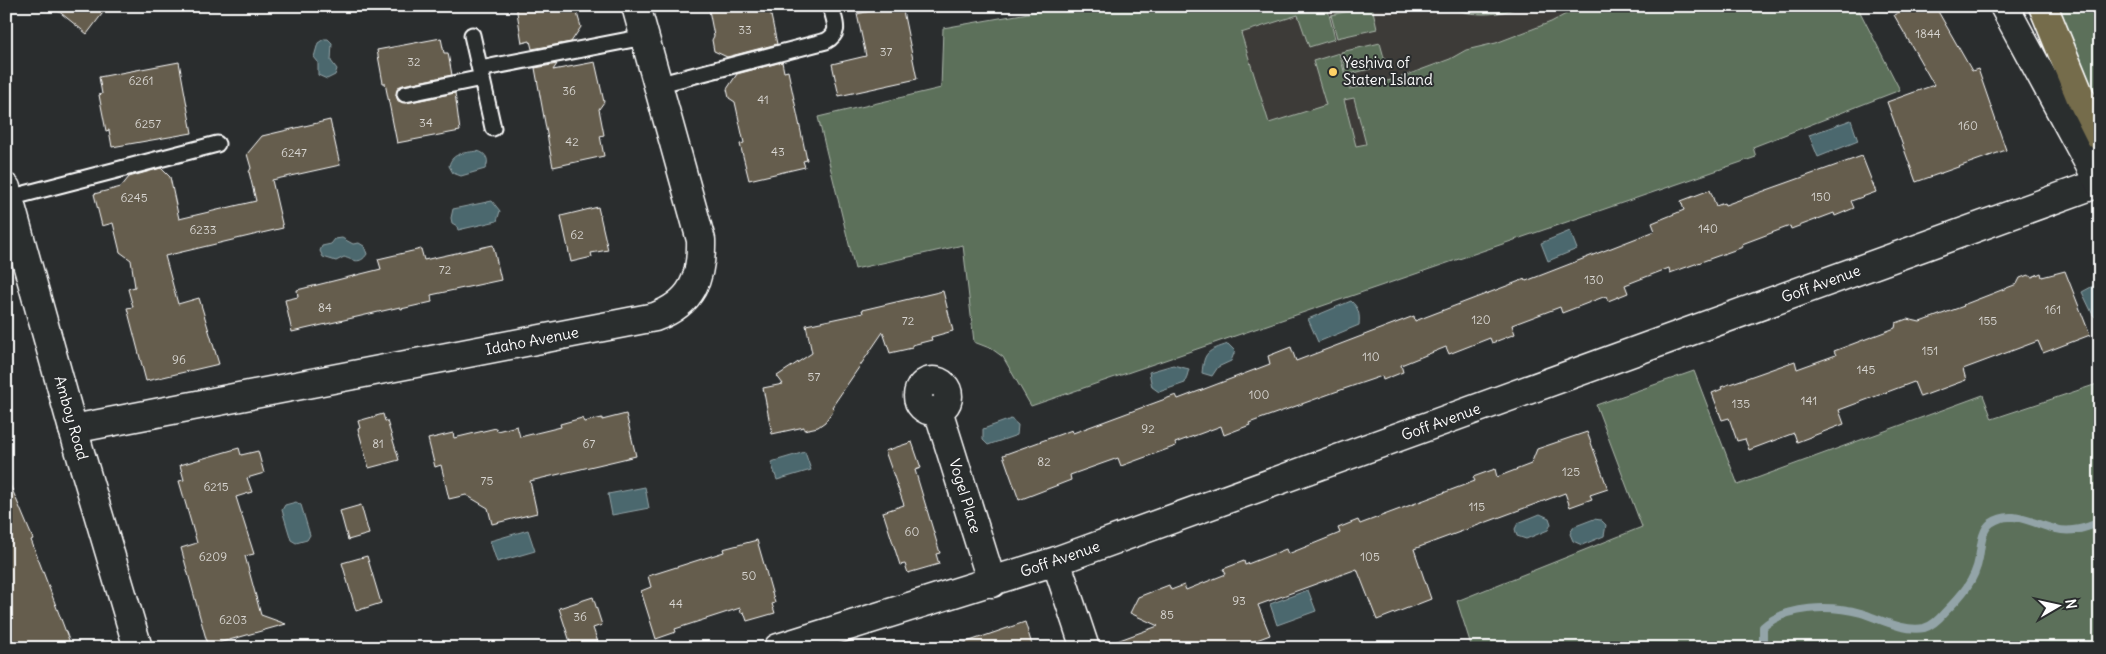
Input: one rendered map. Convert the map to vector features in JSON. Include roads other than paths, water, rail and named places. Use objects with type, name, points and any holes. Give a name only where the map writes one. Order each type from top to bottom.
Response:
[{"type":"highway","points":[[2043,6],[2080,96],[2100,136]]},
{"type":"street","name":"Idaho Avenue","points":[[73,429],[654,317],[671,311],[682,302],[699,276],[702,261],[701,240],[636,6]]},
{"type":"street","points":[[2004,6],[2100,184]]},
{"type":"street","name":"Goff Avenue","points":[[778,648],[1056,561],[2100,184]]},
{"type":"street","name":"Amboy Road","points":[[8,193],[13,240],[73,429],[138,648]]},
{"type":"street","name":"Vogel Place","points":[[938,410],[992,582]]},
{"type":"street","points":[[1056,561],[1085,648]]},
{"type":"lane","points":[[657,86],[826,41],[834,36],[836,32],[831,6]]},
{"type":"lane","points":[[472,35],[493,128]]},
{"type":"lane","points":[[405,94],[481,73],[644,37]]},
{"type":"lane","points":[[8,193],[217,144]]},
{"type":"water","points":[[328,39],[332,43],[331,61],[337,69],[335,75],[327,79],[318,75],[318,62],[314,57],[318,43]]},
{"type":"water","points":[[1851,120],[1858,141],[1818,157],[1809,135]]},
{"type":"water","points":[[477,151],[487,158],[485,169],[461,176],[453,173],[449,166],[453,158],[460,154]]},
{"type":"water","points":[[492,201],[500,211],[497,221],[458,230],[457,226],[452,223],[453,209]]},
{"type":"water","points":[[1570,231],[1577,249],[1548,261],[1541,243]]},
{"type":"water","points":[[342,238],[353,244],[359,243],[364,246],[367,254],[362,260],[344,257],[336,261],[323,257],[320,251],[322,246],[331,244],[335,239]]},
{"type":"water","points":[[2093,286],[2100,288],[2100,321],[2093,315],[2082,292]]},
{"type":"water","points":[[1351,301],[1356,306],[1358,312],[1359,325],[1318,342],[1308,319]]},
{"type":"water","points":[[1228,344],[1235,351],[1231,361],[1218,367],[1212,376],[1202,373],[1204,360],[1208,353]]},
{"type":"water","points":[[1173,365],[1189,369],[1185,383],[1159,392],[1152,387],[1149,372]]},
{"type":"water","points":[[1011,419],[1018,425],[1017,435],[988,445],[983,440],[983,429]]},
{"type":"water","points":[[805,452],[811,470],[777,480],[771,462]]},
{"type":"water","points":[[645,487],[649,508],[612,515],[608,494]]},
{"type":"water","points":[[296,502],[301,505],[310,535],[307,540],[296,543],[291,540],[282,510],[285,505]]},
{"type":"water","points":[[1540,514],[1549,518],[1551,524],[1548,530],[1526,539],[1517,536],[1515,529],[1518,523]]},
{"type":"water","points":[[1594,519],[1601,520],[1606,525],[1604,536],[1582,545],[1573,541],[1570,534],[1573,527]]},
{"type":"water","points":[[528,530],[535,551],[497,562],[490,541]]},
{"type":"water","points":[[1308,590],[1316,611],[1277,625],[1270,604]]},
{"type":"waterway","points":[[1766,648],[1763,640],[1763,627],[1784,614],[1810,609],[1849,610],[1908,628],[1916,629],[1930,626],[1941,617],[1971,581],[1977,566],[1985,530],[1991,523],[1999,519],[2015,517],[2062,530],[2084,528],[2100,522]]},
{"type":"place","name":"Yeshiva of Staten Island","points":[[1333,72]]}]
